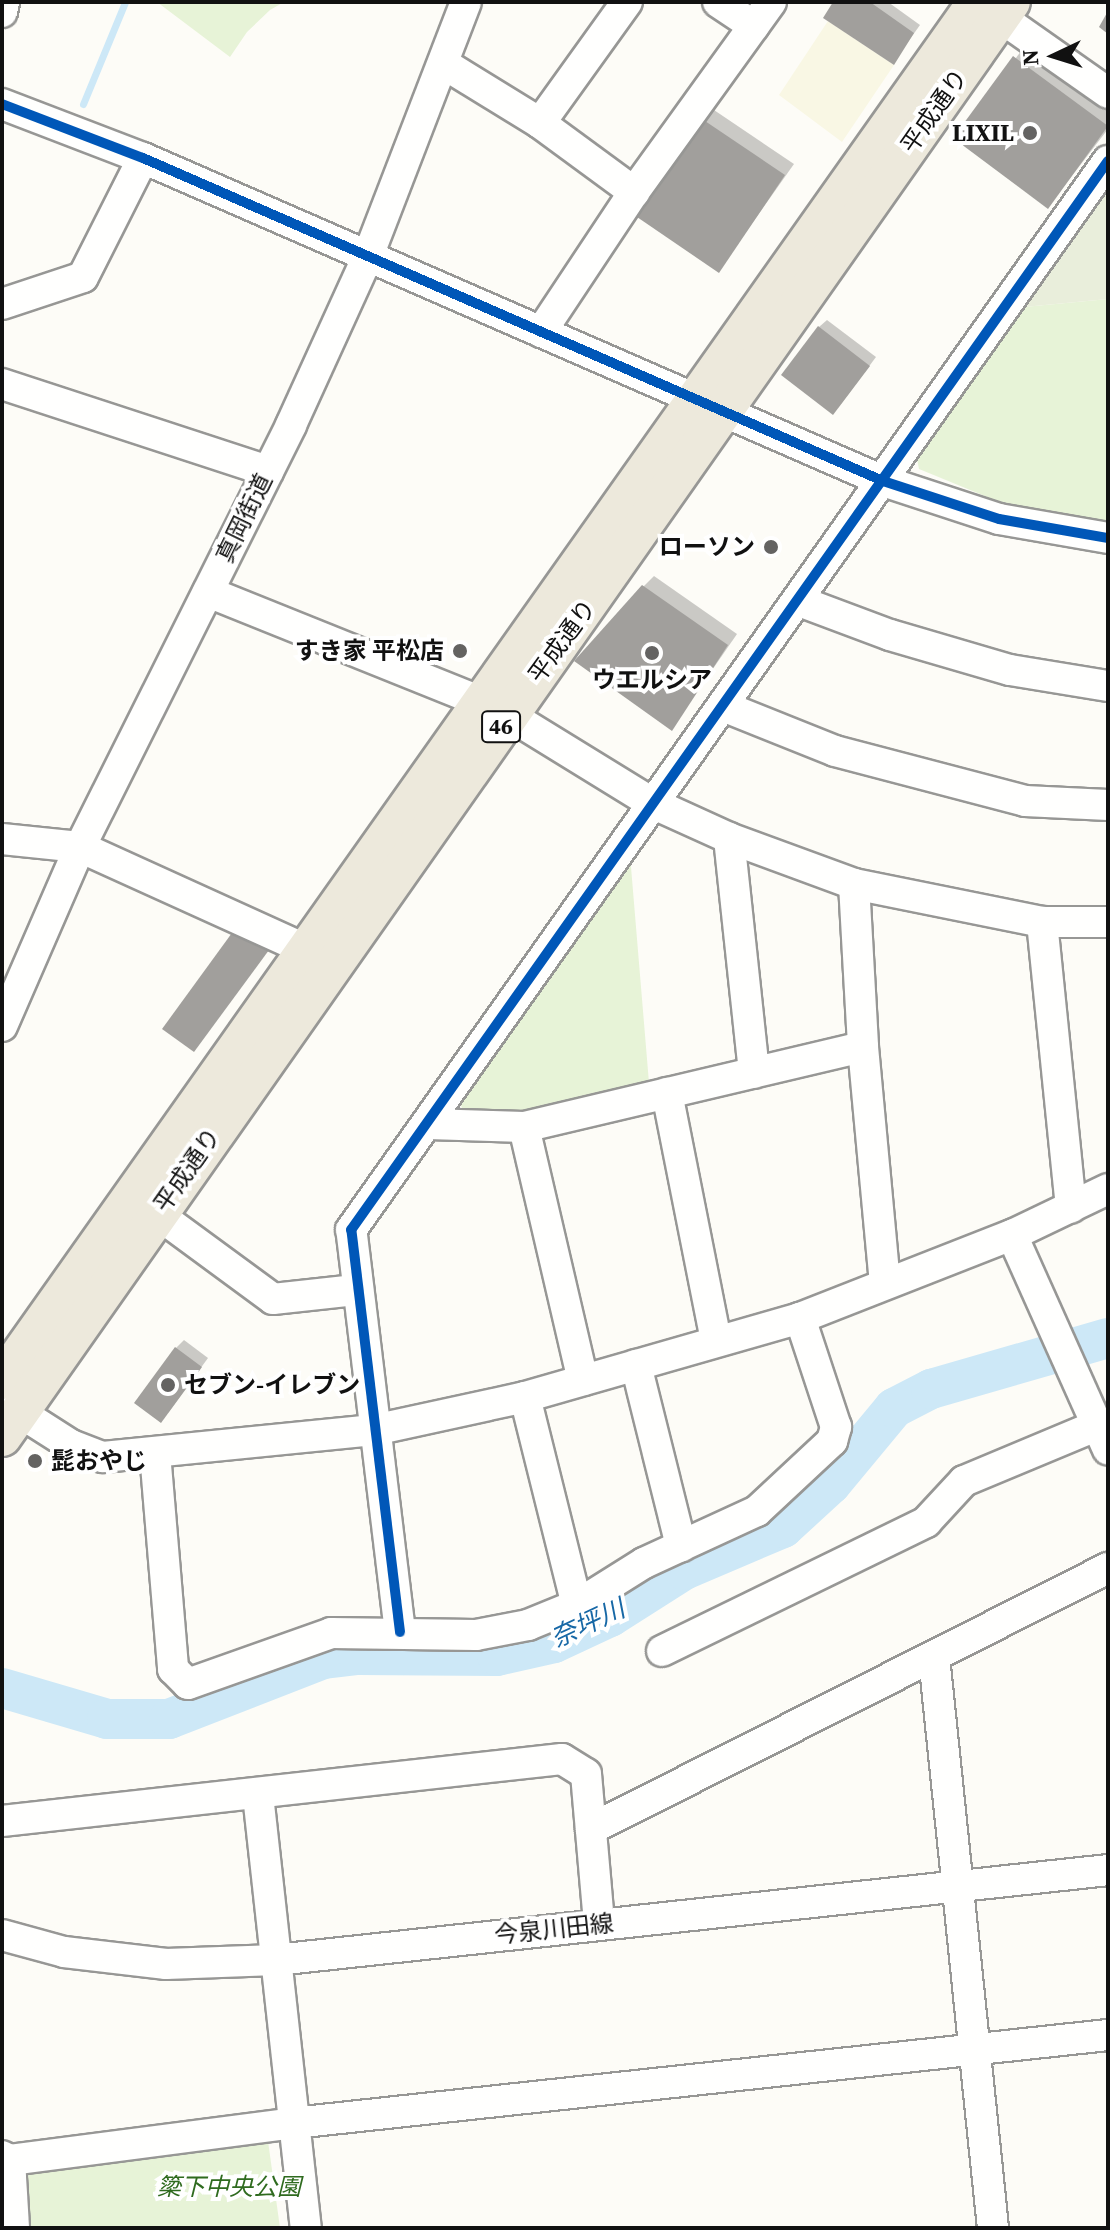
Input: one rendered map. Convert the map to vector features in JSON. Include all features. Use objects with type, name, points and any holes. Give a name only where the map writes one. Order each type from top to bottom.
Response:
[{"type":"main road","name":"平成通り","points":[[6,1408],[156,1213],[496,709],[996,7]]},
{"type":"main road","name":"平成通り","points":[[6,1408],[309,951],[496,709]]},
{"type":"street","points":[[2,12],[4,2]]},
{"type":"street","name":"真岡街道","points":[[2,1026],[80,847],[268,471],[368,256],[466,2]]},
{"type":"street","points":[[540,123],[627,2]]},
{"type":"street","points":[[541,332],[634,192],[763,14],[718,2]]},
{"type":"street","points":[[996,7],[1108,93]]},
{"type":"street","points":[[444,64],[540,123],[634,192]]},
{"type":"street","points":[[2,104],[143,158],[883,481],[999,519],[1108,538]]},
{"type":"street","points":[[2,304],[83,277],[143,158]]},
{"type":"street","points":[[400,1632],[351,1230],[652,803],[725,707],[1108,161]]},
{"type":"street","points":[[2,384],[268,471]]},
{"type":"street","points":[[208,592],[496,709],[652,803],[729,838],[854,884],[1042,922],[1108,922]]},
{"type":"street","points":[[799,601],[890,635],[1010,670],[1108,686]]},
{"type":"street","points":[[725,707],[835,751],[1025,801],[1108,805]]},
{"type":"street","points":[[729,838],[754,1073]]},
{"type":"street","points":[[2,839],[80,847],[309,951]]},
{"type":"street","points":[[854,884],[863,1047],[885,1284]]},
{"type":"street","points":[[1042,922],[1071,1208]]},
{"type":"street","points":[[428,1124],[524,1127],[863,1047]]},
{"type":"street","points":[[667,1093],[716,1341]]},
{"type":"street","points":[[524,1127],[583,1380]]},
{"type":"street","points":[[6,1408],[71,1445],[103,1457],[374,1430],[525,1397],[800,1318],[1012,1235],[1108,1189]]},
{"type":"street","points":[[156,1213],[273,1299],[356,1290]]},
{"type":"street","points":[[662,1651],[926,1522],[964,1481],[1101,1419],[1012,1235]]},
{"type":"street","points":[[155,1453],[173,1669],[188,1684],[331,1633],[476,1635],[528,1625],[577,1605],[644,1563],[757,1511],[832,1441],[836,1427],[800,1318]]},
{"type":"street","points":[[636,1365],[681,1546]]},
{"type":"street","points":[[525,1397],[577,1605]]},
{"type":"street","points":[[591,1829],[1108,1568]]},
{"type":"street","points":[[934,1657],[955,1886],[993,2228]]},
{"type":"street","points":[[2,1821],[562,1759],[586,1774],[599,1924]]},
{"type":"street","points":[[258,1795],[306,2228]]},
{"type":"street","name":"今泉川田線","points":[[2,1935],[64,1952],[166,1964],[276,1960],[1108,1870]]},
{"type":"street","points":[[14,2228],[6,2158],[294,2123],[1108,2035]]},
{"type":"shaded area","points":[[828,21],[894,65],[842,142],[779,95]]},
{"type":"green space","points":[[157,2],[284,2],[270,10],[247,32],[230,57]]},
{"type":"green space","points":[[1108,175],[1108,299],[1014,308]]},
{"type":"green space","points":[[1108,299],[1108,524],[997,501],[919,469],[915,449],[1014,308]]},
{"type":"green space","points":[[630,855],[649,1083],[521,1116],[464,1112],[458,1099]]},
{"type":"green space","name":"簗下中央公園","points":[[268,2141],[280,2228],[24,2228],[20,2168]]},
{"type":"building","points":[[833,2],[870,2],[914,33],[894,65],[823,18]]},
{"type":"building","points":[[1108,11],[1108,34],[1099,27]]},
{"type":"building","name":"LIXIL","points":[[1013,56],[1108,126],[1048,209],[953,138]]},
{"type":"building","points":[[702,119],[785,175],[719,273],[637,217]]},
{"type":"building","points":[[818,326],[870,366],[833,415],[781,375]]},
{"type":"building","name":"ウエルシア","points":[[642,585],[728,645],[672,731],[574,661]]},
{"type":"building","points":[[237,926],[269,950],[194,1052],[162,1029]]},
{"type":"building","name":"セブン-イレブン","points":[[175,1347],[202,1367],[161,1423],[134,1403]]},
{"type":"waterway","points":[[83,104],[125,2]]},
{"type":"waterway","name":"奈坪川","points":[[2,1688],[107,1719],[169,1719],[324,1659],[358,1655],[497,1656],[554,1643],[610,1617],[684,1570],[783,1528],[831,1484],[894,1408],[931,1389],[1108,1338]]},
{"type":"cycle path","points":[[2,104],[143,158],[883,481],[999,519],[1108,538]]},
{"type":"cycle path","points":[[400,1632],[351,1230],[1108,161]]},
{"type":"place","name":"LIXIL","points":[[1030,133]]},
{"type":"place","name":"ローソン","points":[[771,547]]},
{"type":"place","name":"すき家 平松店","points":[[460,651]]},
{"type":"place","name":"ウエルシア","points":[[652,653]]},
{"type":"place","name":"セブン-イレブン","points":[[168,1385]]},
{"type":"place","name":"髭おやじ","points":[[35,1461]]}]
